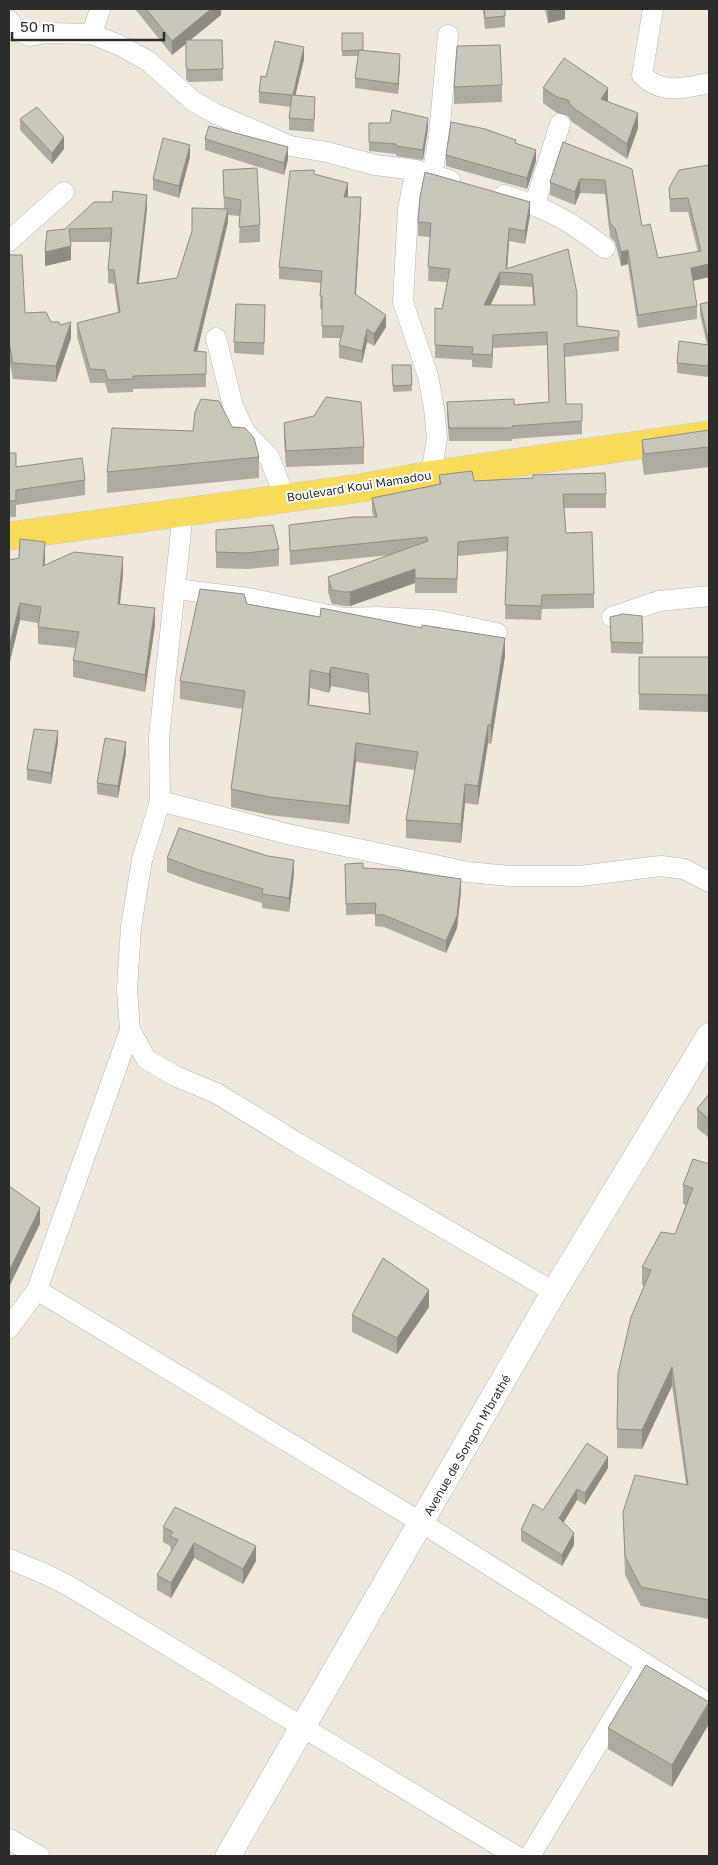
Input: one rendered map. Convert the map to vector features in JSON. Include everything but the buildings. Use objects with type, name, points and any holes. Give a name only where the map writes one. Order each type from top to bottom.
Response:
[{"type":"main road","name":"Boulevard Koui Mamadou","points":[[9,536],[285,498],[709,435]]},
{"type":"street","points":[[92,34],[100,9]]},
{"type":"street","points":[[653,9],[642,75],[651,84],[674,90],[709,83]]},
{"type":"street","points":[[9,20],[16,31],[30,36],[92,34],[121,46],[148,61],[193,101],[214,113],[290,146],[327,152],[375,165],[424,173],[535,204],[572,222],[605,248]]},
{"type":"street","points":[[431,475],[437,438],[434,408],[426,368],[403,302],[408,209],[439,136],[448,35]]},
{"type":"street","points":[[535,204],[560,124]]},
{"type":"street","points":[[9,241],[64,192]]},
{"type":"street","points":[[216,338],[233,406],[245,432],[269,457],[285,498]]},
{"type":"street","points":[[9,1328],[37,1290],[130,1030],[127,989],[131,927],[142,860],[160,801],[159,738],[183,512]]},
{"type":"street","points":[[176,590],[248,598],[343,618],[434,620],[497,633]]},
{"type":"street","points":[[612,617],[659,601],[709,596]]},
{"type":"street","points":[[160,801],[292,835],[468,872],[510,876],[580,876],[661,866],[684,869],[709,882]]},
{"type":"street","points":[[130,1030],[146,1059],[175,1076],[216,1093],[299,1144],[554,1292]]},
{"type":"street","name":"Avenue de Songon M'brathé","points":[[228,1856],[554,1292],[709,1036]]},
{"type":"street","points":[[37,1290],[422,1523],[709,1704]]},
{"type":"street","points":[[9,1559],[69,1586],[516,1856]]},
{"type":"street","points":[[530,1856],[646,1664]]},
{"type":"street","points":[[9,1839],[39,1856]]}]
